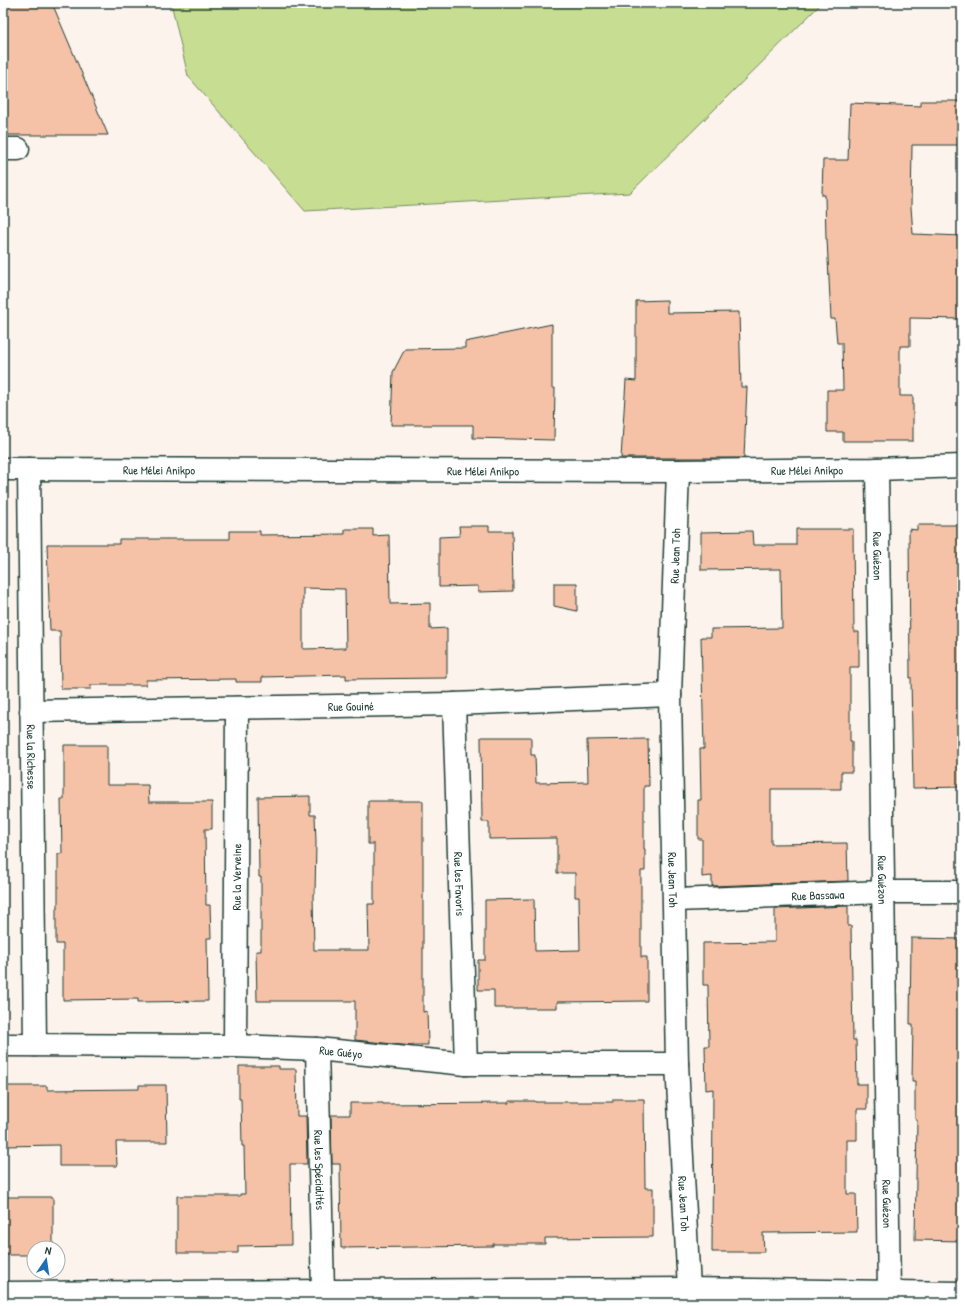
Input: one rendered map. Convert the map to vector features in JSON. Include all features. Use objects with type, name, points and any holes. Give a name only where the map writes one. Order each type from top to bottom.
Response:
[{"type":"street","name":"Rue Mélei Anikpo","points":[[3,469],[678,471],[877,469],[962,466]]},
{"type":"street","name":"Rue la Richesse","points":[[29,469],[34,1045]]},
{"type":"street","name":"Rue Guézon","points":[[877,469],[889,1292]]},
{"type":"street","name":"Rue Jean Toh","points":[[678,471],[670,695],[678,1064],[689,1289]]},
{"type":"street","name":"Rue Gouiné","points":[[31,710],[454,704],[670,695]]},
{"type":"street","name":"Rue les Favoris","points":[[454,704],[466,1064]]},
{"type":"street","name":"Rue la Verveine","points":[[235,1046],[236,708]]},
{"type":"street","name":"Rue Bassawa","points":[[674,900],[884,892],[962,892]]},
{"type":"street","name":"Rue Guéyo","points":[[3,1046],[235,1046],[317,1049],[466,1064],[678,1064]]},
{"type":"street","name":"Rue les Spécialités","points":[[317,1049],[323,1291]]},
{"type":"street","points":[[3,1294],[171,1298],[323,1291],[689,1289],[962,1293]]},
{"type":"green space","points":[[171,3],[822,3],[630,193],[305,211],[188,76]]},
{"type":"building","points":[[3,3],[52,3],[108,135],[3,135]]},
{"type":"building","points":[[921,101],[962,101],[962,145],[912,145],[911,207],[913,234],[962,236],[962,319],[910,318],[910,346],[900,346],[900,396],[913,396],[913,441],[843,441],[843,432],[827,432],[827,390],[843,390],[842,343],[837,343],[835,319],[831,319],[825,195],[822,195],[823,160],[848,160],[850,103],[921,106]]},
{"type":"building","points":[[667,300],[667,313],[739,312],[741,387],[747,387],[744,458],[621,458],[626,380],[636,381],[636,301]]},
{"type":"building","points":[[552,324],[552,388],[555,388],[554,440],[473,438],[473,425],[391,425],[393,372],[405,349],[465,348],[465,342]]},
{"type":"building","points":[[917,525],[962,525],[962,787],[913,788],[911,677],[910,678],[909,529],[917,530]]},
{"type":"building","points":[[459,526],[489,526],[489,531],[512,531],[513,591],[478,592],[478,586],[439,587],[439,537],[460,536]]},
{"type":"building","points":[[345,529],[373,529],[373,536],[389,535],[390,604],[430,603],[430,629],[447,628],[447,678],[346,679],[346,675],[262,677],[262,682],[236,682],[236,679],[146,680],[146,685],[91,685],[91,689],[61,689],[60,631],[50,631],[47,544],[119,544],[119,539],[230,539],[230,531],[260,531],[260,535],[345,534]],"holes":[[[303,588],[345,589],[346,648],[303,649]]]},
{"type":"building","points":[[796,529],[853,529],[854,632],[859,632],[859,667],[850,667],[850,741],[852,741],[852,772],[841,772],[841,789],[771,789],[771,844],[847,843],[848,881],[712,886],[712,876],[702,877],[702,839],[698,839],[698,800],[701,800],[700,749],[704,749],[701,637],[711,637],[711,629],[782,628],[781,569],[701,570],[701,532],[752,531],[753,545],[796,545]]},
{"type":"building","points":[[554,583],[577,583],[577,611],[554,606]]},
{"type":"building","points":[[481,737],[531,737],[531,755],[535,755],[536,783],[588,782],[587,740],[648,739],[649,786],[644,786],[645,871],[641,871],[641,957],[647,957],[647,1001],[557,1002],[557,1008],[494,1008],[494,990],[478,990],[478,960],[485,960],[485,900],[534,899],[535,951],[580,950],[579,897],[575,897],[575,873],[557,873],[557,838],[489,839],[489,822],[482,822]]},
{"type":"building","points":[[64,745],[107,745],[107,785],[148,785],[149,802],[212,802],[212,829],[205,829],[206,905],[210,905],[211,938],[207,938],[208,1001],[138,1002],[138,999],[63,1000],[63,944],[56,944],[56,908],[58,908],[58,854],[62,854],[61,799],[64,799]]},
{"type":"building","points":[[310,796],[310,815],[315,815],[316,842],[315,894],[313,894],[314,950],[369,950],[368,904],[374,904],[374,844],[368,844],[368,801],[423,801],[423,1012],[427,1011],[428,1045],[412,1046],[355,1040],[355,1001],[257,1001],[256,951],[261,951],[261,877],[259,877],[258,797]]},
{"type":"building","points":[[848,906],[848,926],[851,926],[853,1040],[856,1040],[857,1084],[867,1084],[867,1109],[857,1109],[857,1140],[847,1140],[847,1194],[856,1194],[857,1232],[763,1233],[764,1252],[712,1252],[713,1089],[706,1090],[705,1046],[709,1046],[708,985],[703,985],[703,943],[775,942],[775,909]]},
{"type":"building","points":[[911,938],[962,939],[962,1241],[915,1240],[917,1120],[915,1119],[915,1081],[912,1081],[913,1024],[910,1024]]},
{"type":"building","points":[[239,1066],[279,1066],[279,1069],[296,1069],[297,1116],[306,1116],[307,1164],[290,1164],[291,1245],[238,1246],[238,1253],[177,1253],[177,1196],[240,1196],[240,1194],[245,1194],[244,1146],[242,1146],[241,1099],[239,1099]]},
{"type":"building","points":[[139,1085],[166,1085],[167,1142],[116,1142],[117,1166],[59,1166],[59,1145],[3,1146],[3,1086],[47,1086],[47,1090],[139,1089]]},
{"type":"building","points":[[613,1099],[644,1099],[645,1188],[653,1188],[653,1237],[545,1238],[545,1244],[493,1244],[493,1246],[341,1248],[340,1164],[332,1164],[331,1115],[350,1115],[350,1103],[509,1103],[509,1101],[613,1102]]},
{"type":"building","points":[[3,1197],[53,1197],[53,1240],[26,1240],[26,1255],[3,1255]]}]
